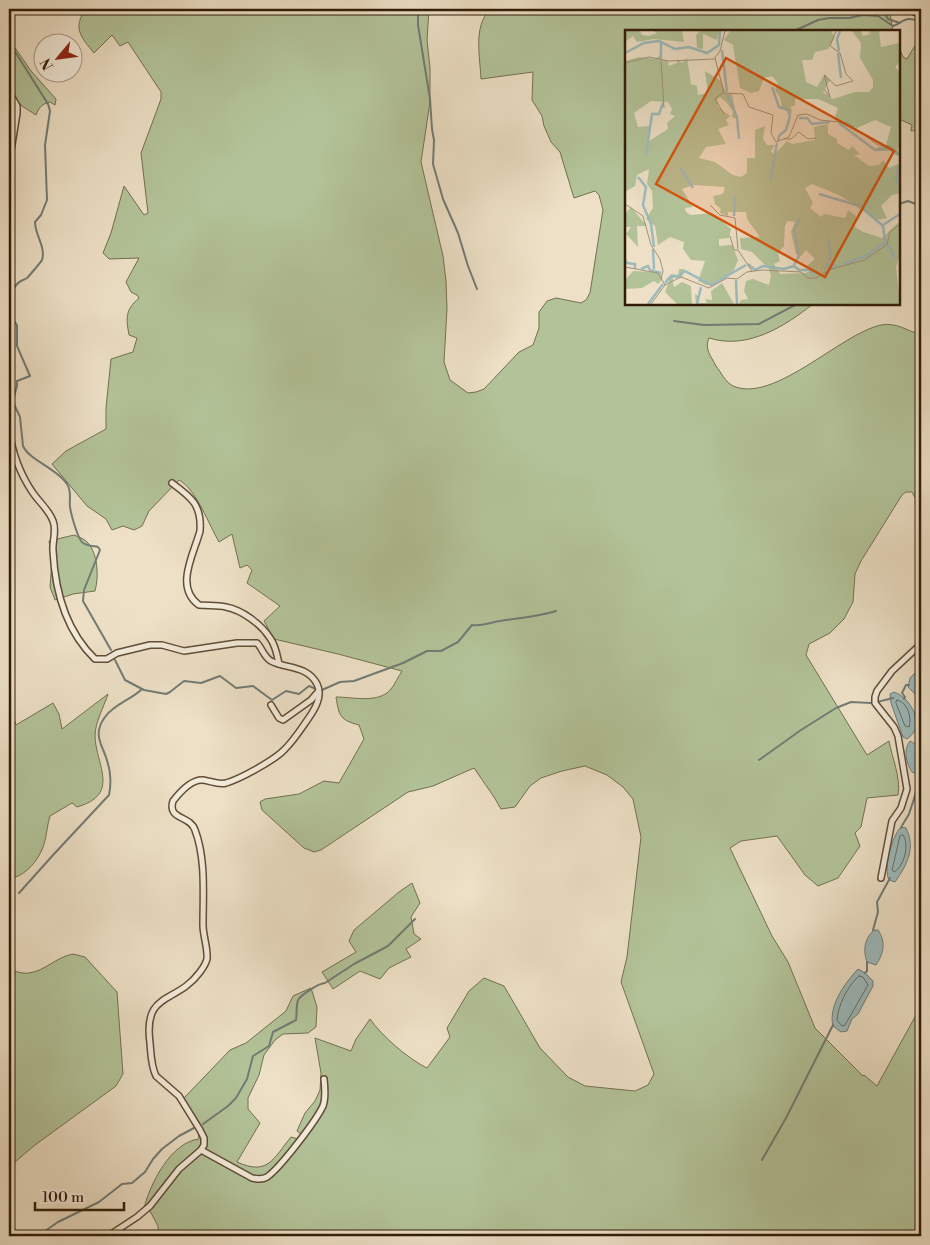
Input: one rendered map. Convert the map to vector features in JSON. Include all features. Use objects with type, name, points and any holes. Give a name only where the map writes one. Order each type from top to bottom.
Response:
[{"type":"street","points":[[908,9],[921,14]]},
{"type":"street","points":[[9,92],[18,113],[9,163]]},
{"type":"street","points":[[9,185],[9,193]]},
{"type":"street","points":[[9,429],[12,447],[21,472],[53,521],[55,530],[53,550],[62,609],[79,639],[95,659],[107,659],[117,653],[150,645],[162,645],[184,651],[251,642],[257,643],[268,659],[279,664],[295,667],[309,674],[317,683],[319,691],[318,701],[313,712],[291,743],[280,754],[226,782],[215,783],[200,780],[194,782],[176,798],[172,805],[174,815],[191,823],[196,834],[203,880],[203,925],[207,959],[198,974],[188,985],[155,1006],[149,1019],[148,1035],[156,1076],[174,1090],[187,1108],[204,1138],[204,1145],[201,1150],[179,1169],[150,1206],[137,1218],[108,1236]]},
{"type":"street","points":[[172,483],[194,500],[201,523],[186,579],[190,596],[199,606],[216,606],[232,609],[253,621],[270,638],[279,664]]},
{"type":"street","points":[[881,878],[892,821],[900,808],[907,789],[898,736],[894,727],[875,703],[875,697],[877,691],[892,671],[921,644]]},
{"type":"street","points":[[272,705],[279,718],[283,720],[312,700],[319,691]]},
{"type":"street","points":[[201,1150],[252,1178],[257,1179],[267,1176],[307,1131],[319,1112],[323,1105],[325,1094],[324,1079]]},
{"type":"green space","points":[[86,9],[429,9],[427,40],[430,68],[430,102],[421,162],[443,256],[446,281],[447,309],[444,362],[450,380],[468,393],[484,389],[519,352],[533,345],[539,328],[539,312],[547,301],[556,298],[581,303],[586,300],[590,293],[603,210],[599,195],[595,191],[574,198],[560,152],[551,142],[542,116],[532,100],[533,72],[481,79],[479,33],[481,24],[490,9],[891,9],[893,30],[625,30],[625,305],[812,305],[790,321],[751,339],[723,341],[709,338],[707,346],[709,352],[725,379],[733,386],[749,389],[768,385],[787,377],[846,341],[881,325],[897,326],[921,335],[921,509],[912,492],[906,492],[902,495],[861,561],[855,574],[853,602],[844,619],[830,633],[809,644],[806,655],[867,755],[889,741],[897,774],[898,795],[867,798],[861,827],[855,833],[860,846],[838,878],[818,886],[805,875],[777,836],[741,841],[730,848],[772,936],[788,962],[815,1028],[863,1076],[877,1086],[921,1006],[921,1236],[158,1236],[158,1226],[150,1211],[144,1208],[151,1188],[171,1156],[179,1148],[199,1139],[197,1122],[184,1098],[230,1050],[246,1043],[286,1011],[293,996],[311,988],[317,1007],[316,1027],[308,1033],[283,1034],[275,1040],[264,1055],[259,1075],[248,1098],[248,1109],[260,1123],[237,1162],[247,1166],[256,1167],[269,1163],[291,1137],[298,1139],[301,1134],[297,1131],[305,1113],[315,1101],[320,1090],[321,1073],[315,1038],[351,1051],[356,1039],[370,1019],[381,1032],[411,1059],[427,1068],[450,1037],[447,1028],[469,991],[484,978],[504,986],[540,1048],[568,1077],[585,1086],[635,1091],[648,1085],[654,1074],[621,982],[627,957],[641,837],[633,799],[623,787],[607,775],[585,766],[541,778],[530,786],[515,807],[501,809],[474,768],[433,786],[408,792],[321,850],[314,852],[304,848],[262,810],[260,802],[265,799],[299,794],[324,781],[339,783],[364,739],[359,725],[344,719],[340,713],[336,697],[365,699],[380,697],[391,689],[402,671],[274,639],[264,621],[280,606],[247,583],[252,570],[247,565],[240,568],[232,534],[219,542],[202,508],[191,491],[179,480],[149,511],[142,526],[134,530],[123,526],[112,530],[106,519],[87,506],[52,464],[66,451],[106,429],[111,359],[133,352],[137,338],[129,335],[128,315],[131,306],[139,298],[131,292],[126,282],[139,258],[109,259],[103,253],[111,233],[124,186],[144,215],[148,213],[141,153],[161,99],[161,92],[128,42],[120,46],[112,35],[94,53],[82,37],[79,27]]},
{"type":"green space","points":[[9,39],[32,72],[32,82],[41,82],[56,99],[55,105],[50,102],[45,104],[36,115],[22,106],[9,92]]},
{"type":"green space","points":[[919,39],[921,40],[921,130],[911,131],[912,125],[900,119],[900,50],[903,57],[907,59]]},
{"type":"green space","points":[[74,535],[87,542],[94,553],[97,573],[95,591],[73,594],[55,600],[50,587],[52,561],[49,541]]},
{"type":"green space","points":[[108,694],[95,731],[96,747],[103,778],[99,795],[77,807],[72,803],[50,816],[45,841],[39,856],[21,875],[9,879],[9,705],[16,725],[53,703],[59,714],[62,729]]},
{"type":"green space","points":[[412,883],[420,903],[411,917],[414,934],[421,939],[406,949],[411,957],[389,968],[380,979],[360,971],[333,989],[322,972],[356,952],[349,941],[354,930]]},
{"type":"green space","points":[[73,954],[85,957],[117,992],[123,1074],[116,1086],[35,1145],[9,1167],[9,970],[24,973],[35,972],[61,958]]},
{"type":"water","points":[[921,667],[921,700],[908,687],[910,678]]},
{"type":"water","points":[[894,692],[901,695],[911,706],[916,720],[913,734],[907,739],[903,737],[891,703],[890,694]]},
{"type":"water","points":[[910,741],[919,747],[922,755],[917,774],[912,772],[907,761],[906,752]]},
{"type":"water","points":[[901,827],[906,828],[909,835],[910,849],[906,863],[895,882],[889,880],[887,868],[889,852],[894,837]]},
{"type":"water","points":[[874,930],[878,930],[881,934],[883,943],[881,956],[876,965],[867,962],[865,954],[866,941]]},
{"type":"water","points":[[858,969],[873,981],[873,986],[858,1014],[852,1019],[847,1031],[841,1032],[833,1026],[832,1018],[835,1003],[843,988]]},
{"type":"waterway","points":[[418,9],[418,25],[430,99],[434,140],[433,164],[443,199],[458,233],[477,289]]},
{"type":"waterway","points":[[885,9],[888,19],[900,23]]},
{"type":"waterway","points":[[796,30],[818,20],[863,15],[878,16],[893,26],[907,19],[921,20]]},
{"type":"waterway","points":[[9,42],[48,104],[50,111],[45,145],[47,200],[41,215],[35,222],[43,250],[42,260],[27,278],[17,283],[13,290],[12,318],[17,325],[17,346],[30,376],[17,381],[14,404],[20,417],[23,446],[31,456],[57,474],[67,484],[70,492],[71,510],[79,537],[85,544],[98,547],[100,550],[84,590],[83,601],[111,650]]},
{"type":"waterway","points":[[900,204],[908,201],[921,206]]},
{"type":"waterway","points":[[674,321],[704,325],[759,324],[795,305]]},
{"type":"waterway","points":[[322,690],[340,682],[354,681],[403,663],[427,651],[441,651],[458,642],[472,625],[483,625],[556,611]]},
{"type":"waterway","points":[[115,660],[125,680],[144,690],[166,694],[184,681],[201,683],[220,676],[236,688],[253,686],[272,700],[286,691],[299,694],[309,686],[316,689]]},
{"type":"waterway","points":[[904,699],[905,697],[902,693],[906,685],[909,685]]},
{"type":"waterway","points":[[19,893],[109,795],[110,771],[100,741],[99,730],[109,713],[142,689]]},
{"type":"waterway","points":[[877,702],[893,698]]},
{"type":"waterway","points":[[759,760],[836,708],[851,702],[871,703]]},
{"type":"waterway","points":[[901,828],[909,814],[916,794],[916,772]]},
{"type":"waterway","points":[[873,930],[878,912],[877,902],[890,878]]},
{"type":"waterway","points":[[203,1124],[236,1098],[247,1079],[253,1056],[269,1046],[273,1032],[296,1020],[297,1002],[306,992],[388,946],[415,919]]},
{"type":"waterway","points":[[865,973],[867,971],[867,962]]},
{"type":"waterway","points":[[762,1160],[786,1118],[833,1025]]},
{"type":"waterway","points":[[38,1236],[58,1222],[99,1202],[122,1184],[132,1183],[145,1172],[162,1149],[179,1136],[194,1128]]}]
